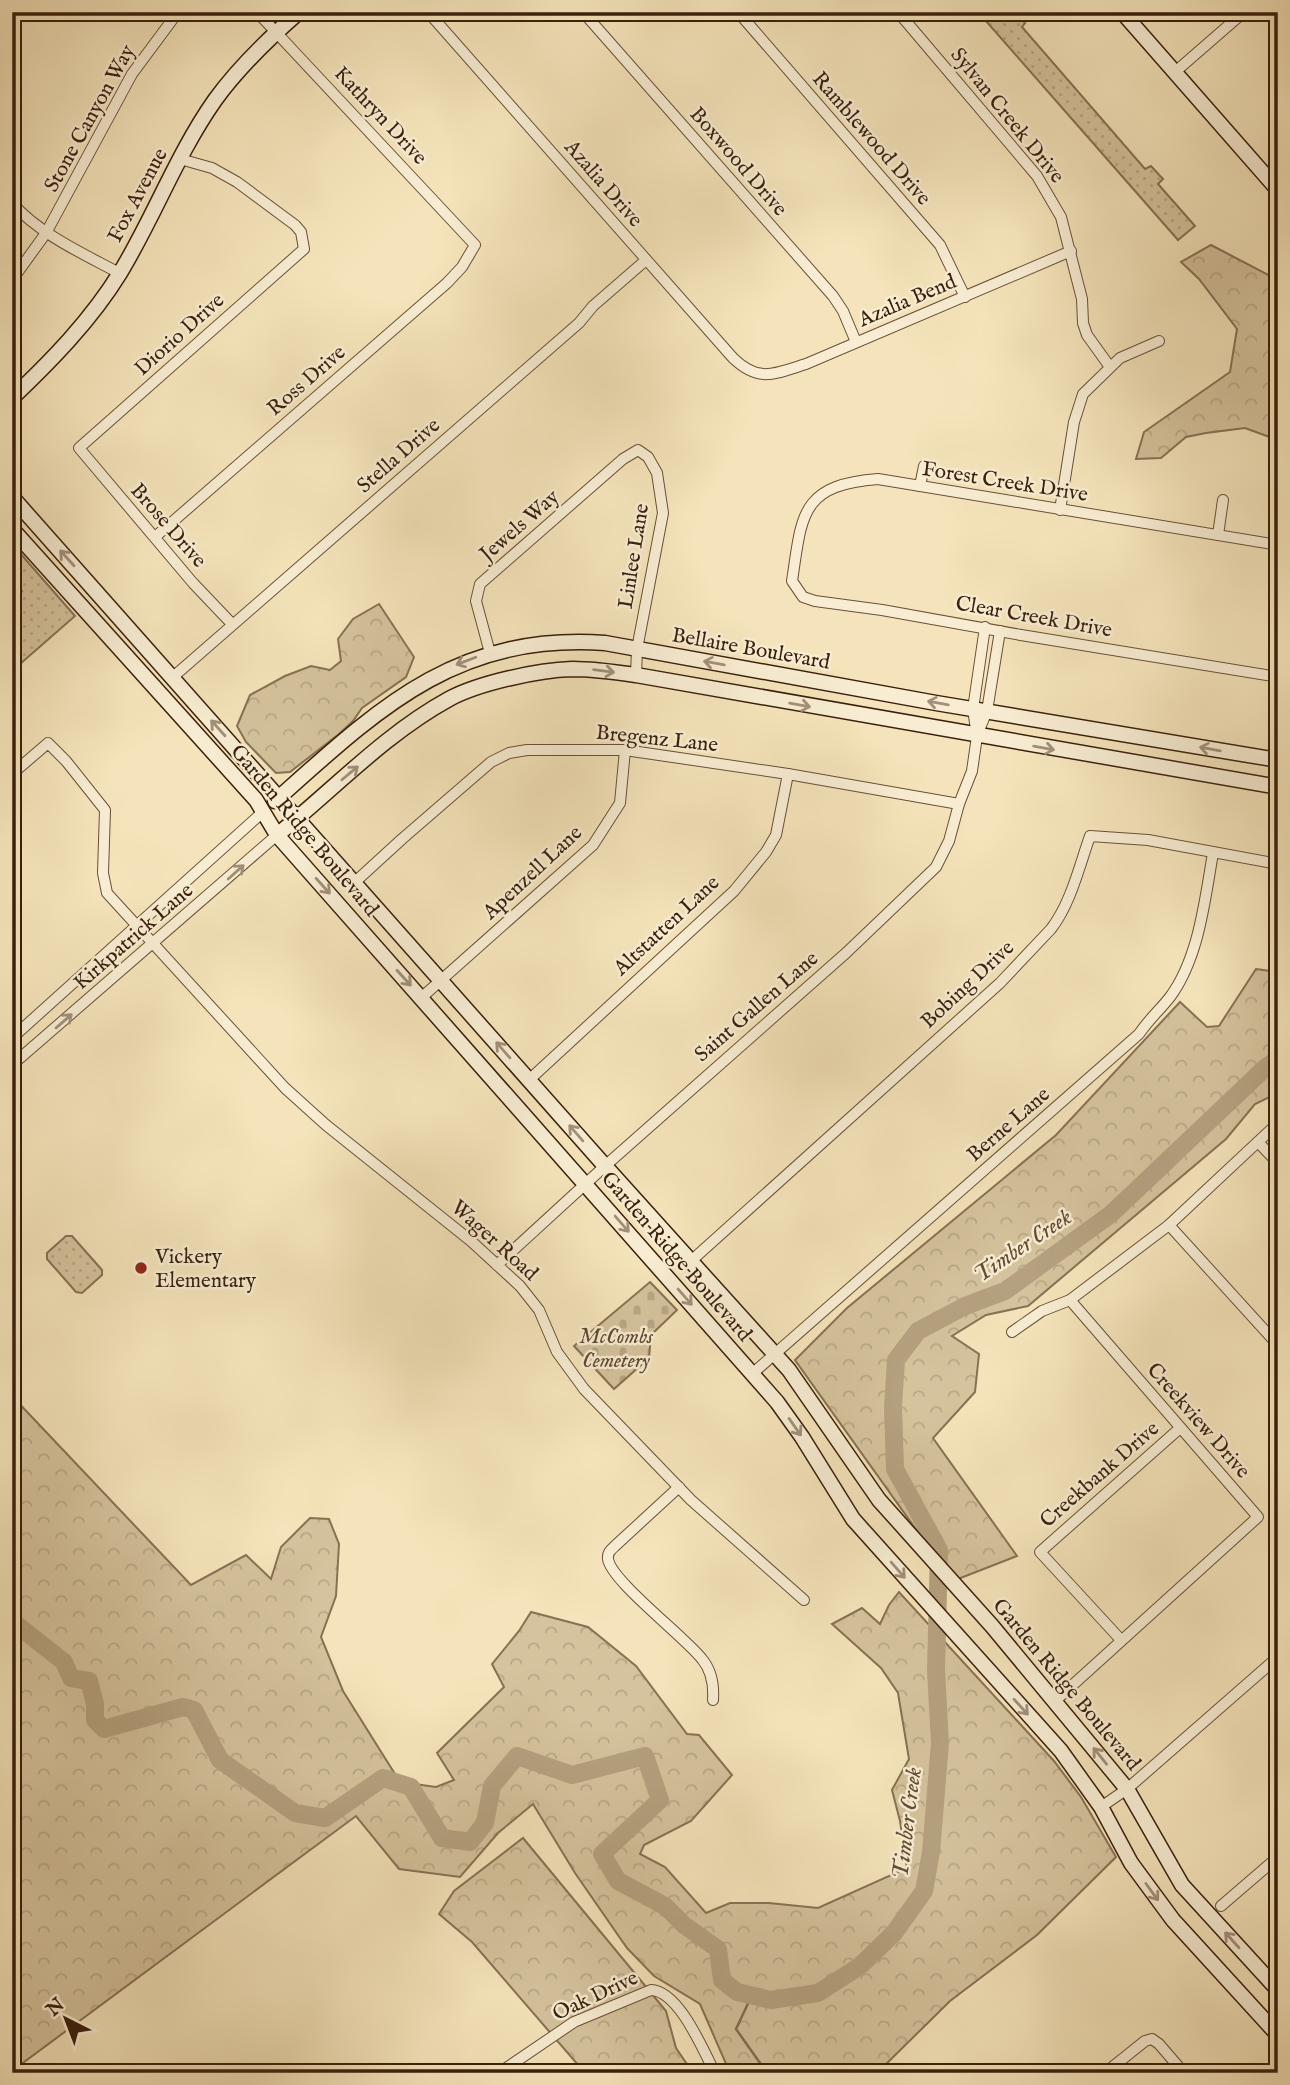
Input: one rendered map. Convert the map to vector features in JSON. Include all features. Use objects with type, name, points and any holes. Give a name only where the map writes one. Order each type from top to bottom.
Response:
[{"type":"main road","name":"Fox Avenue","points":[[12,398],[71,338],[120,273],[180,159],[214,102],[232,78],[299,12]]},
{"type":"main road","points":[[1122,12],[1175,72],[1272,172],[1278,190]]},
{"type":"main road","name":"Garden Ridge Boulevard","points":[[12,496],[605,1166],[776,1354],[803,1388],[879,1500],[992,1626],[1127,1789],[1182,1885],[1278,1990]]},
{"type":"main road","name":"Garden Ridge Boulevard","points":[[12,529],[264,811],[277,835],[777,1402],[853,1519],[1061,1751],[1101,1807],[1131,1863],[1173,1920],[1278,2035]]},
{"type":"main road","points":[[103,632],[164,681],[173,677]]},
{"type":"main road","name":"Bellaire Boulevard","points":[[264,811],[366,723],[438,673],[490,653],[555,641],[605,643],[1278,760]]},
{"type":"main road","points":[[277,835],[414,721],[462,693],[499,681],[564,670],[596,670],[636,675],[1278,787]]},
{"type":"street","name":"Stone Canyon Way","points":[[12,280],[46,233],[132,74],[178,12]]},
{"type":"street","name":"Kathryn Drive","points":[[257,12],[290,51],[312,69],[475,245]]},
{"type":"street","name":"Azalia Drive","points":[[428,12],[733,358],[745,370],[755,374]]},
{"type":"street","name":"Boxwood Drive","points":[[583,12],[833,296],[843,311],[856,342]]},
{"type":"street","name":"Ramblewood Drive","points":[[738,12],[940,245],[965,297]]},
{"type":"street","name":"Sylvan Creek Drive","points":[[898,12],[1037,176],[1061,217],[1082,299],[1083,323],[1087,335],[1110,367]]},
{"type":"street","points":[[1175,72],[1244,12]]},
{"type":"street","name":"Diorio Drive","points":[[79,448],[304,249],[301,232],[295,225],[237,182],[212,168],[180,159]]},
{"type":"street","points":[[12,202],[46,233],[120,273]]},
{"type":"street","name":"Ross Drive","points":[[155,537],[447,283],[462,267],[475,245]]},
{"type":"street","name":"Azalia Bend","points":[[755,374],[793,368],[1070,251]]},
{"type":"street","name":"Stella Drive","points":[[173,677],[579,323],[593,306],[646,260]]},
{"type":"street","points":[[1060,510],[1083,394],[1121,358],[1159,341]]},
{"type":"street","name":"Brose Drive","points":[[79,448],[232,624]]},
{"type":"street","name":"Linlee Lane","points":[[636,675],[637,649],[663,513],[657,473],[648,457],[638,450]]},
{"type":"street","name":"Jewels Way","points":[[490,653],[476,601],[480,584],[623,459],[638,450]]},
{"type":"street","points":[[920,486],[924,466]]},
{"type":"street","name":"Forest Creek Drive","points":[[792,581],[804,515],[822,495],[848,482],[877,480],[920,486],[1278,545]]},
{"type":"street","points":[[1218,535],[1223,500]]},
{"type":"street","name":"Clear Creek Drive","points":[[792,581],[803,597],[815,601],[1278,677]]},
{"type":"street","points":[[980,710],[985,627]]},
{"type":"street","points":[[980,710],[1000,631]]},
{"type":"street","name":"Saint Gallen Lane","points":[[497,1265],[846,953],[936,867],[949,841],[958,804],[972,771],[980,710]]},
{"type":"street","name":"Wager Road","points":[[12,774],[48,743],[66,761],[106,810],[103,873],[107,892],[285,1088],[326,1125],[471,1241],[520,1286],[539,1310],[557,1352],[584,1389],[679,1487],[804,1601]]},
{"type":"street","name":"Bregenz Lane","points":[[355,882],[491,762],[509,753],[527,750],[625,750],[788,774],[958,804]]},
{"type":"street","name":"Apenzell Lane","points":[[421,998],[593,845],[620,803],[625,750]]},
{"type":"street","name":"Altstatten Lane","points":[[529,1080],[734,891],[766,852],[776,835],[788,774]]},
{"type":"street","name":"Kirkpatrick Lane","points":[[12,1038],[264,811]]},
{"type":"street","name":"Kirkpatrick Lane","points":[[12,1065],[277,835]]},
{"type":"street","name":"Bobing Drive","points":[[691,1261],[1000,983],[1051,929],[1058,920],[1071,890],[1090,836],[1148,840],[1278,864]]},
{"type":"street","name":"Berne Lane","points":[[752,1374],[1139,1034],[1170,996],[1186,965],[1202,919],[1213,853]]},
{"type":"street","points":[[1012,1332],[1042,1311],[1070,1300],[1169,1225],[1278,1123]]},
{"type":"street","points":[[1258,1142],[1278,1163]]},
{"type":"street","points":[[1169,1225],[1278,1345]]},
{"type":"street","name":"Creekview Drive","points":[[1055,1701],[1258,1517],[1070,1300]]},
{"type":"street","name":"Creekbank Drive","points":[[1121,1640],[1040,1552],[1179,1429]]},
{"type":"street","points":[[679,1487],[608,1553],[608,1560],[620,1579],[703,1660],[714,1682],[713,1700]]},
{"type":"street","points":[[1101,1807],[1127,1789],[1278,1657]]},
{"type":"street","points":[[1221,1906],[1278,1857]]},
{"type":"street","name":"Oak Drive","points":[[499,2073],[574,2022],[651,1990],[658,1990],[670,1996],[696,2036],[715,2073]]},
{"type":"street","points":[[1105,2073],[1145,2041],[1152,2039],[1184,2073]]},
{"type":"green space","points":[[978,12],[1016,12],[1025,23],[1022,27],[1145,169],[1151,166],[1163,179],[1158,184],[1195,226],[1178,240]]},
{"type":"green space","points":[[1211,245],[1278,280],[1278,440],[1245,428],[1206,433],[1186,437],[1161,458],[1136,459],[1144,432],[1230,372],[1237,329],[1199,279],[1181,262]]},
{"type":"green space","points":[[12,544],[75,616],[12,671],[12,599],[22,591],[12,579]]},
{"type":"green space","points":[[379,604],[414,657],[406,677],[362,708],[339,734],[290,772],[276,773],[246,742],[237,726],[250,695],[285,676],[311,666],[330,670],[341,661],[338,639],[353,619]]},
{"type":"green space","points":[[1256,969],[1278,972],[1278,1093],[1255,1104],[1226,1139],[1028,1306],[986,1315],[952,1336],[979,1354],[975,1392],[933,1438],[1017,1556],[958,1579],[915,1528],[795,1360],[847,1308],[1056,1135],[1180,1002],[1207,1027],[1219,1026]]},
{"type":"green space","points":[[66,1236],[72,1236],[102,1270],[102,1275],[82,1293],[76,1292],[47,1259],[47,1253]]},
{"type":"green space","name":"McCombs Cemetery","points":[[650,1282],[677,1310],[651,1335],[649,1358],[614,1389],[574,1346]]},
{"type":"green space","points":[[12,1396],[191,1585],[246,1555],[271,1579],[281,1547],[310,1518],[329,1519],[339,1544],[336,1596],[321,1637],[343,1691],[400,1782],[436,1787],[454,1780],[437,1753],[504,1687],[492,1664],[531,1612],[588,1627],[636,1666],[687,1734],[699,1735],[732,1775],[691,1821],[644,1845],[640,1854],[665,1867],[706,1913],[730,1903],[769,1903],[818,1908],[907,1868],[892,1790],[909,1759],[898,1693],[881,1668],[832,1624],[862,1608],[880,1624],[899,1592],[1054,1761],[1081,1797],[1116,1857],[1037,1935],[950,2001],[877,2073],[730,2073],[700,2004],[654,1976],[627,1948],[575,1873],[533,1804],[498,1833],[460,1877],[399,1869],[356,1816],[12,2071]]},
{"type":"green space","points":[[523,1838],[666,2011],[676,2048],[693,2073],[585,2073],[472,1942],[439,1914],[454,1891]]},
{"type":"waterway","name":"Timber Creek","points":[[12,1621],[64,1662],[71,1678],[89,1681],[95,1704],[95,1720],[104,1729],[183,1707],[194,1710],[220,1760],[295,1813],[325,1818],[383,1778],[411,1787],[442,1838],[470,1842],[485,1823],[492,1786],[517,1756],[572,1775],[645,1756],[660,1800],[602,1854],[618,1881],[665,1906],[684,1925],[718,1949],[722,1980],[737,1992],[771,2000],[818,1993],[860,1966],[894,1933],[924,1891],[931,1852],[940,1743],[936,1671],[939,1550],[895,1469],[893,1407],[896,1360],[918,1331],[965,1306],[1005,1291],[1111,1214],[1265,1068],[1278,1059]]},
{"type":"waterway","points":[[752,1995],[736,2029],[767,2073]]},
{"type":"place","name":"Vickery Elementary","points":[[141,1268]]}]
